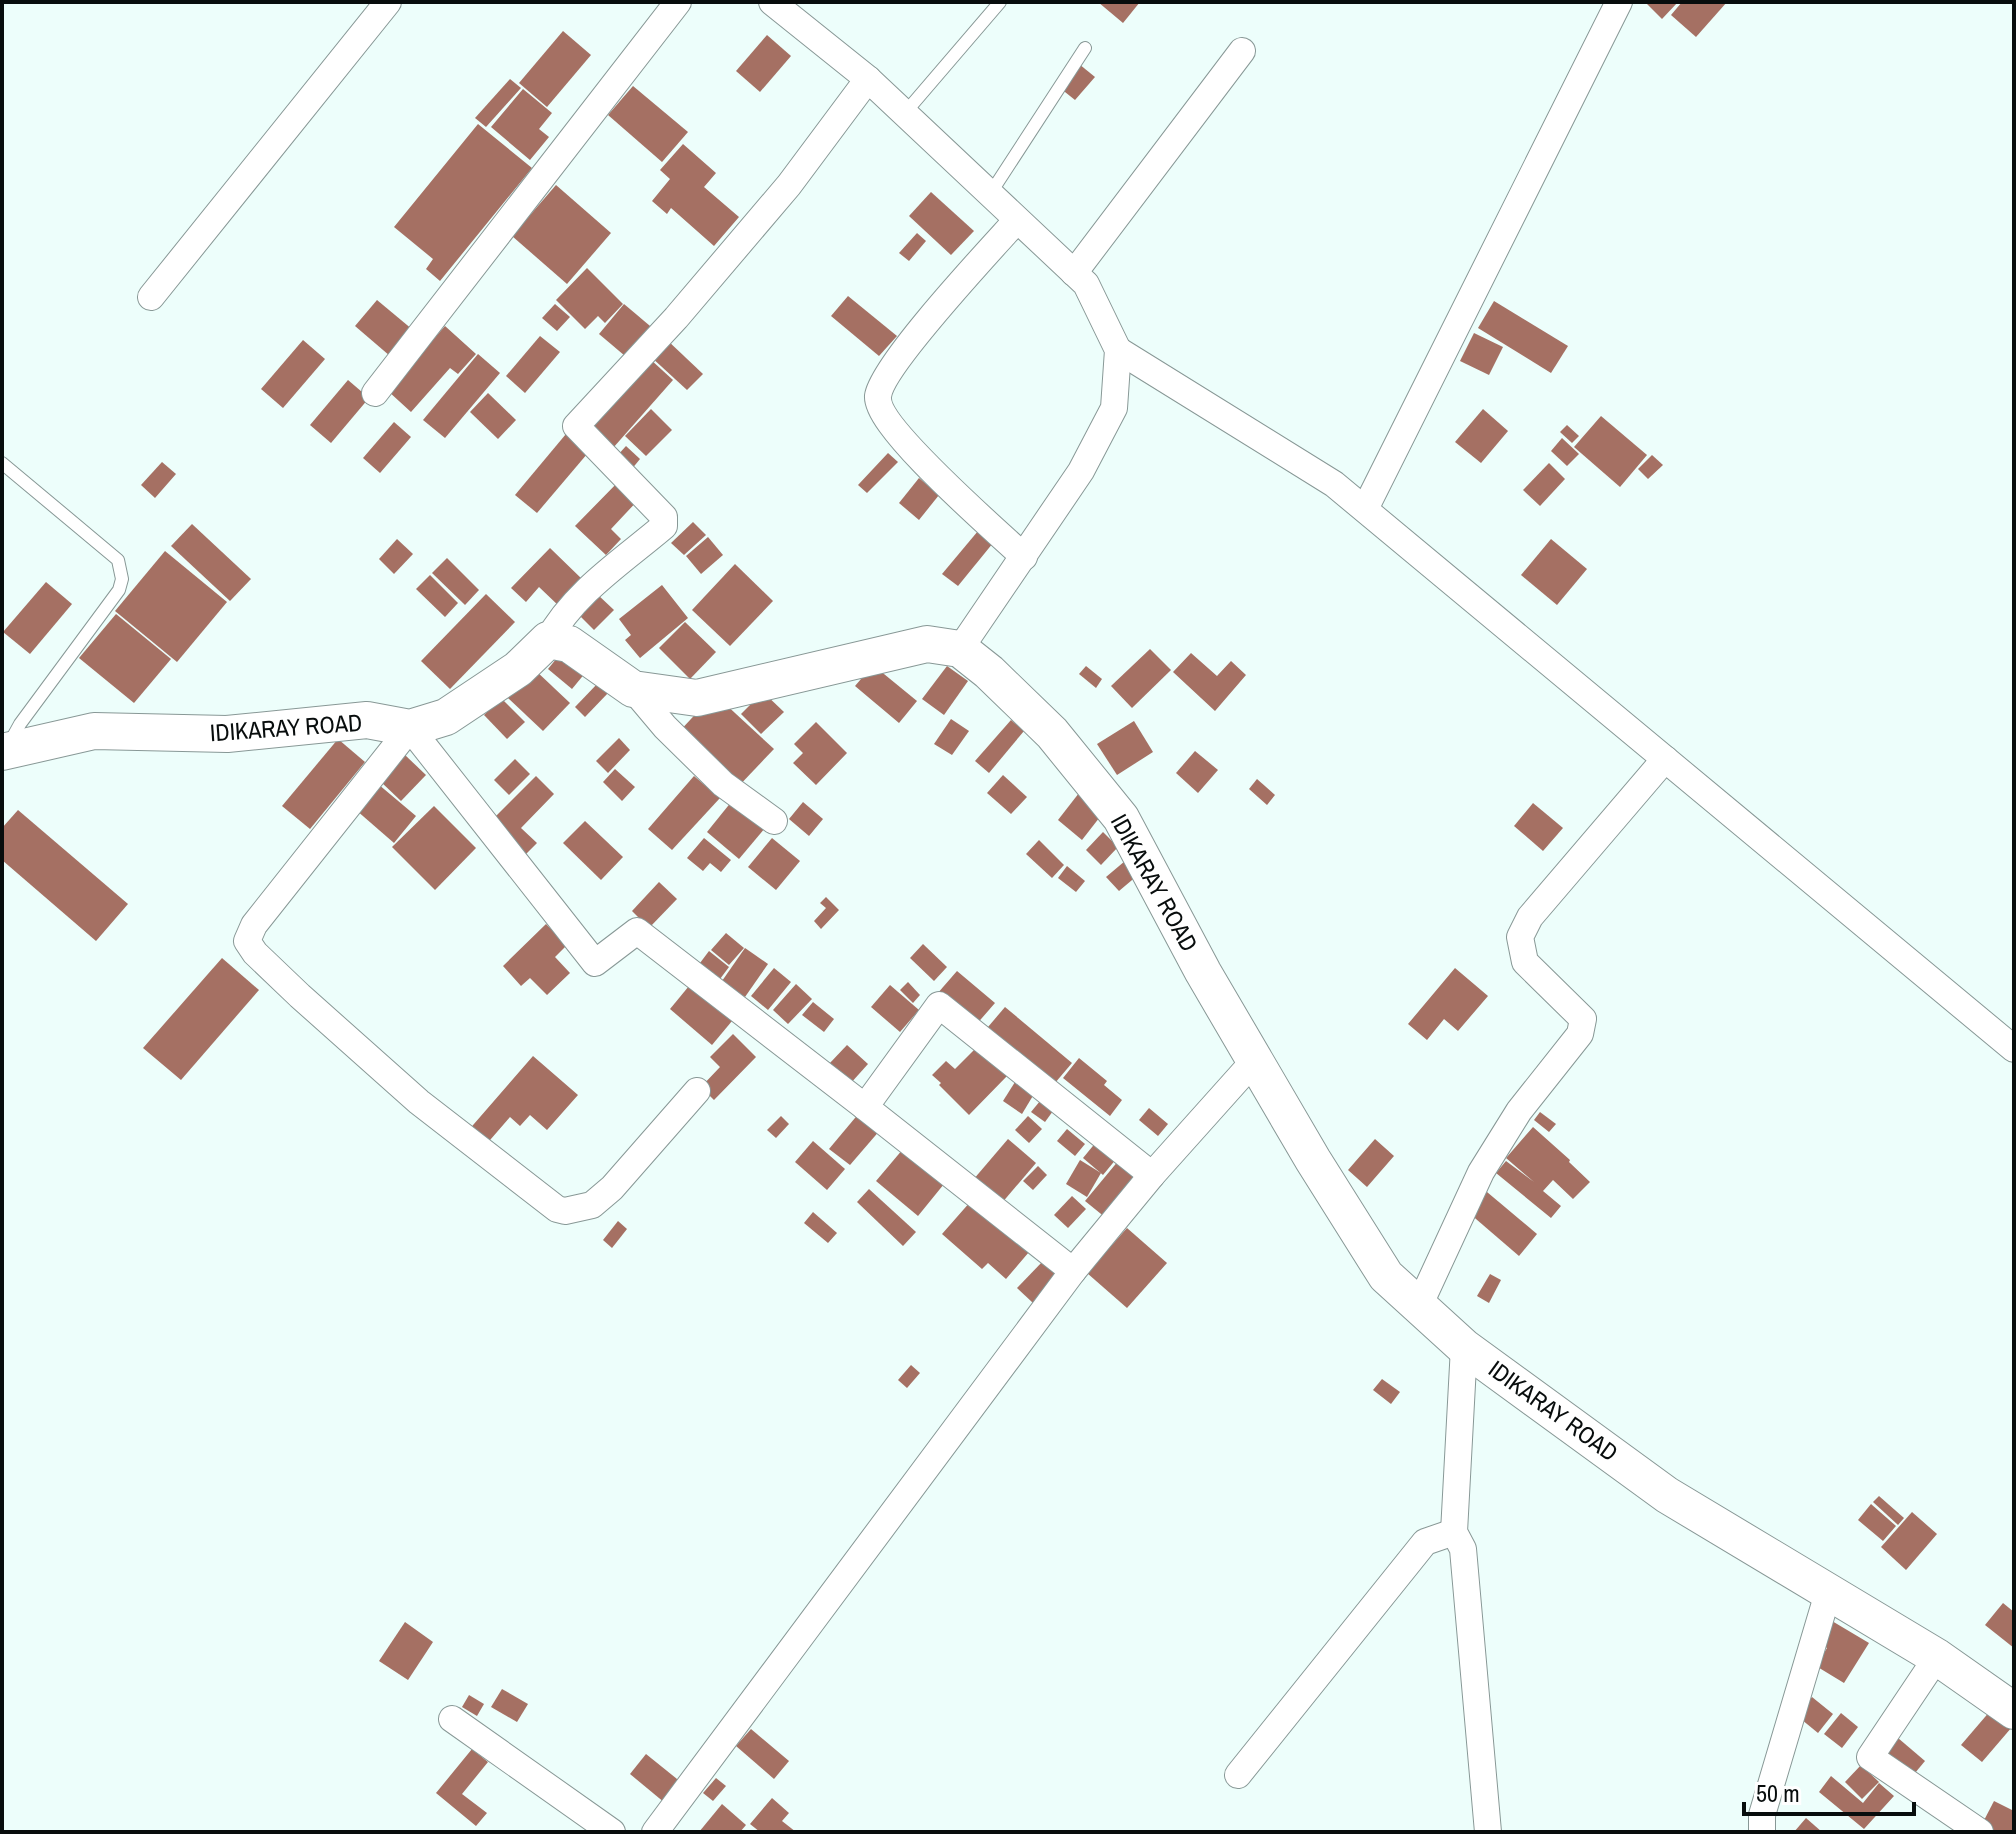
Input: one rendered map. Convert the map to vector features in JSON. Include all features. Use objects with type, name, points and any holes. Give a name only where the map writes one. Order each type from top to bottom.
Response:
[{"type":"street","points":[[151,297],[388,2]]},
{"type":"street","points":[[375,393],[678,2]]},
{"type":"street","points":[[633,689],[697,698],[927,644],[960,649],[1081,471],[1114,408],[1118,350],[1086,284],[868,79],[772,2]]},
{"type":"street","points":[[1365,509],[1619,2]]},
{"type":"street","points":[[1074,273],[1242,51]]},
{"type":"street","points":[[774,821],[723,784],[665,727],[633,689],[569,644],[548,640],[558,621],[577,599],[664,526],[664,517],[576,426],[676,318],[778,197],[868,79]]},
{"type":"street","points":[[1017,220],[946,299],[888,374],[878,397],[882,414],[902,440],[1024,557]]},
{"type":"street","points":[[1118,350],[1334,484],[2014,1049]]},
{"type":"street","name":"IDIKARAY ROAD","points":[[3,750],[94,731],[227,734],[367,720],[410,728],[446,717],[518,669],[548,640]]},
{"type":"street","name":"IDIKARAY ROAD","points":[[960,649],[989,672],[1052,733],[1121,818],[1254,1061],[1386,1276],[1464,1347],[1667,1495],[1937,1657],[2014,1711]]},
{"type":"street","points":[[697,1091],[612,1188],[592,1205],[565,1211],[557,1209],[419,1102],[255,953],[247,941],[254,925],[410,728],[595,963],[637,931],[1073,1271]]},
{"type":"street","points":[[1419,1306],[1481,1172],[1519,1111],[1580,1034],[1583,1019],[1525,962],[1520,937],[1530,917],[1665,759]]},
{"type":"street","points":[[865,1107],[939,1005],[1152,1175]]},
{"type":"street","points":[[655,1832],[1073,1271],[1152,1175],[1254,1061]]},
{"type":"street","points":[[1464,1347],[1454,1532],[1463,1549],[1488,1832]]},
{"type":"street","points":[[1238,1775],[1425,1542],[1454,1532]]},
{"type":"street","points":[[1762,1832],[1762,1815],[1828,1593]]},
{"type":"street","points":[[1937,1657],[1870,1757],[1980,1832]]},
{"type":"street","points":[[452,1719],[612,1832]]},
{"type":"lane","points":[[904,114],[1000,2]]},
{"type":"lane","points":[[990,194],[1085,48]]},
{"type":"lane","points":[[2,463],[118,560],[122,579],[119,590],[3,750]]},
{"type":"building","points":[[1098,2],[1140,2],[1123,23]]},
{"type":"building","points":[[1645,2],[1678,2],[1662,19]]},
{"type":"building","points":[[1682,2],[1727,2],[1696,37],[1671,15]]},
{"type":"building","points":[[563,31],[591,55],[547,107],[519,83]]},
{"type":"building","points":[[767,35],[791,56],[760,92],[736,71]]},
{"type":"building","points":[[1079,64],[1095,77],[1075,100],[1060,88]]},
{"type":"building","points":[[510,79],[521,88],[486,127],[475,118]]},
{"type":"building","points":[[633,86],[688,132],[662,162],[608,115]]},
{"type":"building","points":[[523,89],[552,113],[539,129],[549,137],[530,160],[491,127]]},
{"type":"building","points":[[478,124],[532,168],[440,281],[426,269],[433,259],[394,227]]},
{"type":"building","points":[[683,144],[716,173],[704,187],[739,217],[714,246],[671,208],[667,214],[652,201],[670,179],[660,170]]},
{"type":"building","points":[[556,185],[611,233],[567,284],[512,236]]},
{"type":"building","points":[[931,192],[974,231],[951,255],[909,216]]},
{"type":"building","points":[[917,233],[926,241],[909,261],[899,253]]},
{"type":"building","points":[[587,268],[623,304],[605,323],[598,316],[585,329],[556,300]]},
{"type":"building","points":[[848,296],[897,336],[879,356],[831,316]]},
{"type":"building","points":[[377,300],[413,330],[390,356],[355,326]]},
{"type":"building","points":[[1494,301],[1568,346],[1551,373],[1478,328]]},
{"type":"building","points":[[555,304],[570,317],[557,331],[542,318]]},
{"type":"building","points":[[624,304],[656,331],[631,361],[599,334]]},
{"type":"building","points":[[445,326],[476,354],[458,374],[450,368],[411,412],[388,391]]},
{"type":"building","points":[[1474,333],[1503,347],[1489,375],[1460,361]]},
{"type":"building","points":[[540,336],[560,352],[525,393],[506,376]]},
{"type":"building","points":[[666,339],[703,374],[687,390],[650,356]]},
{"type":"building","points":[[303,340],[325,359],[283,408],[261,389]]},
{"type":"building","points":[[478,354],[500,373],[445,438],[423,420]]},
{"type":"building","points":[[650,359],[673,380],[613,448],[590,428]]},
{"type":"building","points":[[348,380],[369,398],[331,443],[310,425]]},
{"type":"building","points":[[488,393],[516,420],[498,439],[470,412]]},
{"type":"building","points":[[651,409],[672,430],[646,456],[625,436]]},
{"type":"building","points":[[1483,409],[1508,431],[1481,463],[1455,442]]},
{"type":"building","points":[[1601,416],[1647,455],[1620,487],[1574,447]]},
{"type":"building","points":[[394,422],[411,437],[380,473],[363,458]]},
{"type":"building","points":[[1567,425],[1579,436],[1572,443],[1560,432]]},
{"type":"building","points":[[571,428],[593,447],[537,513],[515,495]]},
{"type":"building","points":[[1562,438],[1579,454],[1567,466],[1551,451]]},
{"type":"building","points":[[626,446],[640,459],[631,470],[617,456]]},
{"type":"building","points":[[888,453],[898,462],[867,493],[858,485]]},
{"type":"building","points":[[1652,455],[1663,465],[1648,479],[1638,469]]},
{"type":"building","points":[[162,462],[176,474],[155,498],[141,485]]},
{"type":"building","points":[[1549,463],[1565,479],[1540,506],[1523,490]]},
{"type":"building","points":[[919,478],[939,495],[919,520],[899,503]]},
{"type":"building","points":[[621,479],[641,497],[611,529],[621,539],[606,555],[575,526]]},
{"type":"building","points":[[693,522],[706,535],[684,555],[671,543]]},
{"type":"building","points":[[192,524],[251,579],[230,601],[171,546]]},
{"type":"building","points":[[978,531],[993,543],[958,586],[942,574]]},
{"type":"building","points":[[708,537],[723,555],[701,574],[686,556]]},
{"type":"building","points":[[397,539],[413,554],[394,574],[379,559]]},
{"type":"building","points":[[1551,539],[1587,569],[1557,605],[1521,575]]},
{"type":"building","points":[[550,548],[584,581],[560,607],[539,587],[526,602],[511,588]]},
{"type":"building","points":[[165,551],[227,602],[177,662],[115,611]]},
{"type":"building","points":[[447,558],[479,590],[465,605],[432,573]]},
{"type":"building","points":[[735,564],[773,601],[730,646],[692,610]]},
{"type":"building","points":[[430,575],[458,603],[445,617],[416,589]]},
{"type":"building","points":[[46,582],[72,604],[30,654],[3,632]]},
{"type":"building","points":[[662,585],[688,618],[640,658],[625,640],[631,635],[619,619]]},
{"type":"building","points":[[486,594],[515,622],[450,689],[421,661]]},
{"type":"building","points":[[597,594],[614,610],[594,630],[577,613]]},
{"type":"building","points":[[116,614],[171,659],[134,703],[79,658]]},
{"type":"building","points":[[685,622],[716,652],[690,679],[659,648]]},
{"type":"building","points":[[1150,649],[1171,670],[1132,708],[1111,686]]},
{"type":"building","points":[[561,653],[586,672],[572,689],[548,669]]},
{"type":"building","points":[[1191,653],[1217,676],[1231,661],[1246,675],[1215,711],[1173,672]]},
{"type":"building","points":[[873,665],[917,701],[899,723],[855,686]]},
{"type":"building","points":[[947,666],[968,681],[944,715],[922,699]]},
{"type":"building","points":[[1086,666],[1102,679],[1096,688],[1079,674]]},
{"type":"building","points":[[535,670],[570,703],[543,731],[508,698]]},
{"type":"building","points":[[599,682],[609,692],[585,717],[575,707]]},
{"type":"building","points":[[763,692],[784,712],[761,734],[741,714]]},
{"type":"building","points":[[501,698],[525,722],[507,739],[484,715]]},
{"type":"building","points":[[722,701],[774,749],[735,790],[676,735],[705,704]]},
{"type":"building","points":[[951,719],[969,731],[952,755],[934,744]]},
{"type":"building","points":[[1011,720],[1024,731],[989,773],[975,761]]},
{"type":"building","points":[[1134,721],[1153,752],[1117,775],[1097,744]]},
{"type":"building","points":[[816,722],[847,753],[816,785],[793,763],[803,753],[794,744]]},
{"type":"building","points":[[619,738],[630,750],[608,773],[596,761]]},
{"type":"building","points":[[338,739],[365,762],[310,829],[282,806]]},
{"type":"building","points":[[1195,751],[1218,770],[1198,793],[1176,773]]},
{"type":"building","points":[[405,755],[426,775],[401,801],[380,781]]},
{"type":"building","points":[[515,759],[530,774],[509,795],[494,780]]},
{"type":"building","points":[[615,769],[635,787],[622,801],[603,782]]},
{"type":"building","points":[[1003,775],[1027,797],[1011,814],[987,793]]},
{"type":"building","points":[[536,776],[554,794],[521,828],[537,843],[524,856],[489,823]]},
{"type":"building","points":[[694,776],[720,798],[672,850],[648,829]]},
{"type":"building","points":[[1257,779],[1275,795],[1267,805],[1249,789]]},
{"type":"building","points":[[378,784],[416,816],[394,843],[356,810]]},
{"type":"building","points":[[1079,793],[1103,813],[1082,840],[1058,820]]},
{"type":"building","points":[[732,801],[765,828],[739,859],[707,832]]},
{"type":"building","points":[[803,802],[823,819],[809,836],[789,819]]},
{"type":"building","points":[[1533,803],[1563,828],[1543,851],[1514,826]]},
{"type":"building","points":[[434,806],[476,848],[435,890],[392,847]]},
{"type":"building","points":[[18,810],[128,904],[96,941],[2,860],[2,828]]},
{"type":"building","points":[[585,821],[623,857],[601,880],[563,843]]},
{"type":"building","points":[[1103,832],[1118,847],[1101,865],[1086,850]]},
{"type":"building","points":[[704,838],[731,860],[721,872],[710,863],[703,871],[687,858]]},
{"type":"building","points":[[772,838],[800,861],[776,890],[748,867]]},
{"type":"building","points":[[1039,840],[1064,865],[1052,878],[1026,854]]},
{"type":"building","points":[[1125,861],[1138,875],[1119,891],[1106,877]]},
{"type":"building","points":[[1067,866],[1085,881],[1076,892],[1058,878]]},
{"type":"building","points":[[659,882],[677,899],[649,928],[632,911]]},
{"type":"building","points":[[826,897],[839,910],[821,929],[814,921],[826,908],[820,903]]},
{"type":"building","points":[[546,924],[567,945],[555,957],[570,973],[547,995],[530,978],[521,986],[503,966]]},
{"type":"building","points":[[726,933],[744,948],[729,965],[711,950]]},
{"type":"building","points":[[923,944],[947,967],[934,981],[910,958]]},
{"type":"building","points":[[745,948],[768,964],[745,997],[722,981]]},
{"type":"building","points":[[709,951],[729,967],[717,983],[697,967]]},
{"type":"building","points":[[222,958],[259,990],[181,1080],[143,1048]]},
{"type":"building","points":[[774,968],[791,982],[768,1010],[751,996]]},
{"type":"building","points":[[1455,968],[1488,996],[1458,1031],[1444,1019],[1427,1040],[1408,1024]]},
{"type":"building","points":[[957,971],[995,1003],[975,1026],[937,994]]},
{"type":"building","points":[[908,982],[920,995],[913,1003],[900,990]]},
{"type":"building","points":[[796,984],[812,999],[788,1024],[773,1010]]},
{"type":"building","points":[[890,985],[919,1010],[900,1032],[871,1007]]},
{"type":"building","points":[[689,986],[732,1021],[712,1045],[670,1009]]},
{"type":"building","points":[[813,1002],[834,1019],[824,1032],[802,1015]]},
{"type":"building","points":[[1005,1007],[1072,1063],[1055,1083],[988,1027]]},
{"type":"building","points":[[733,1034],[756,1057],[714,1100],[701,1087],[720,1067],[710,1057]]},
{"type":"building","points":[[847,1045],[868,1064],[850,1084],[829,1064]]},
{"type":"building","points":[[977,1047],[1007,1076],[969,1115],[932,1075],[946,1061],[955,1069]]},
{"type":"building","points":[[533,1056],[578,1095],[547,1130],[530,1115],[520,1126],[510,1117],[484,1147],[467,1132]]},
{"type":"building","points":[[1079,1058],[1107,1081],[1104,1085],[1122,1100],[1110,1116],[1063,1078]]},
{"type":"building","points":[[1015,1082],[1034,1094],[1022,1114],[1003,1101]]},
{"type":"building","points":[[1040,1101],[1053,1111],[1045,1122],[1031,1112]]},
{"type":"building","points":[[1149,1108],[1168,1124],[1158,1136],[1139,1120]]},
{"type":"building","points":[[860,1112],[881,1129],[850,1165],[829,1149]]},
{"type":"building","points":[[1540,1112],[1556,1124],[1549,1132],[1534,1120]]},
{"type":"building","points":[[781,1116],[789,1124],[776,1138],[767,1130]]},
{"type":"building","points":[[1028,1116],[1042,1129],[1029,1143],[1015,1130]]},
{"type":"building","points":[[1533,1127],[1590,1182],[1573,1199],[1553,1180],[1543,1191],[1561,1206],[1551,1218],[1496,1173],[1506,1161],[1534,1182],[1506,1158]]},
{"type":"building","points":[[1067,1129],[1085,1144],[1075,1156],[1057,1141]]},
{"type":"building","points":[[1008,1139],[1036,1163],[1001,1204],[973,1180]]},
{"type":"building","points":[[1375,1139],[1394,1156],[1367,1187],[1348,1170]]},
{"type":"building","points":[[813,1141],[845,1169],[827,1190],[795,1162]]},
{"type":"building","points":[[1097,1141],[1117,1158],[1103,1175],[1083,1158]]},
{"type":"building","points":[[903,1149],[944,1184],[918,1216],[876,1181]]},
{"type":"building","points":[[1080,1160],[1101,1173],[1087,1197],[1066,1184]]},
{"type":"building","points":[[1119,1160],[1140,1177],[1106,1218],[1085,1201]]},
{"type":"building","points":[[1038,1166],[1047,1175],[1033,1190],[1023,1181]]},
{"type":"building","points":[[869,1189],[916,1232],[903,1246],[857,1202]]},
{"type":"building","points":[[1487,1192],[1537,1234],[1519,1256],[1469,1213]]},
{"type":"building","points":[[1072,1196],[1086,1209],[1068,1228],[1054,1215]]},
{"type":"building","points":[[971,1201],[1029,1252],[1006,1279],[988,1263],[982,1269],[942,1234]]},
{"type":"building","points":[[813,1212],[837,1233],[828,1243],[804,1223]]},
{"type":"building","points":[[618,1221],[627,1229],[612,1248],[603,1240]]},
{"type":"building","points":[[1127,1228],[1167,1263],[1127,1308],[1087,1273]]},
{"type":"building","points":[[1044,1260],[1060,1275],[1033,1303],[1017,1288]]},
{"type":"building","points":[[1490,1274],[1501,1280],[1489,1303],[1477,1296]]},
{"type":"building","points":[[911,1365],[920,1373],[907,1388],[898,1380]]},
{"type":"building","points":[[1382,1379],[1400,1392],[1391,1404],[1373,1390]]},
{"type":"building","points":[[1879,1496],[1904,1518],[1898,1525],[1873,1502]]},
{"type":"building","points":[[1871,1504],[1896,1526],[1883,1541],[1858,1520]]},
{"type":"building","points":[[1912,1512],[1937,1534],[1906,1570],[1881,1547]]},
{"type":"building","points":[[2003,1603],[2014,1612],[2014,1648],[1985,1625]]},
{"type":"building","points":[[1832,1621],[1869,1643],[1844,1683],[1816,1666],[1827,1648],[1819,1643]]},
{"type":"building","points":[[405,1622],[433,1642],[408,1680],[379,1661]]},
{"type":"building","points":[[502,1689],[528,1704],[517,1722],[491,1707]]},
{"type":"building","points":[[469,1695],[484,1704],[477,1716],[462,1707]]},
{"type":"building","points":[[1812,1697],[1833,1714],[1818,1733],[1796,1715]]},
{"type":"building","points":[[1991,1710],[2012,1727],[1982,1762],[1961,1745]]},
{"type":"building","points":[[1841,1713],[1858,1727],[1842,1748],[1824,1734]]},
{"type":"building","points":[[751,1729],[789,1761],[774,1779],[736,1746]]},
{"type":"building","points":[[1898,1738],[1925,1761],[1910,1779],[1883,1756]]},
{"type":"building","points":[[472,1749],[488,1762],[462,1794],[487,1813],[476,1826],[436,1793]]},
{"type":"building","points":[[646,1754],[682,1783],[665,1803],[630,1774]]},
{"type":"building","points":[[1861,1765],[1879,1782],[1862,1799],[1845,1782]]},
{"type":"building","points":[[1831,1776],[1863,1803],[1879,1783],[1894,1796],[1864,1829],[1819,1792]]},
{"type":"building","points":[[716,1778],[726,1786],[713,1801],[703,1793]]},
{"type":"building","points":[[772,1798],[789,1813],[782,1821],[796,1832],[760,1832],[750,1824]]},
{"type":"building","points":[[1994,1801],[2014,1811],[2014,1832],[1979,1830]]},
{"type":"building","points":[[722,1804],[746,1825],[740,1832],[699,1832]]},
{"type":"building","points":[[1806,1818],[1822,1832],[1794,1832]]}]
